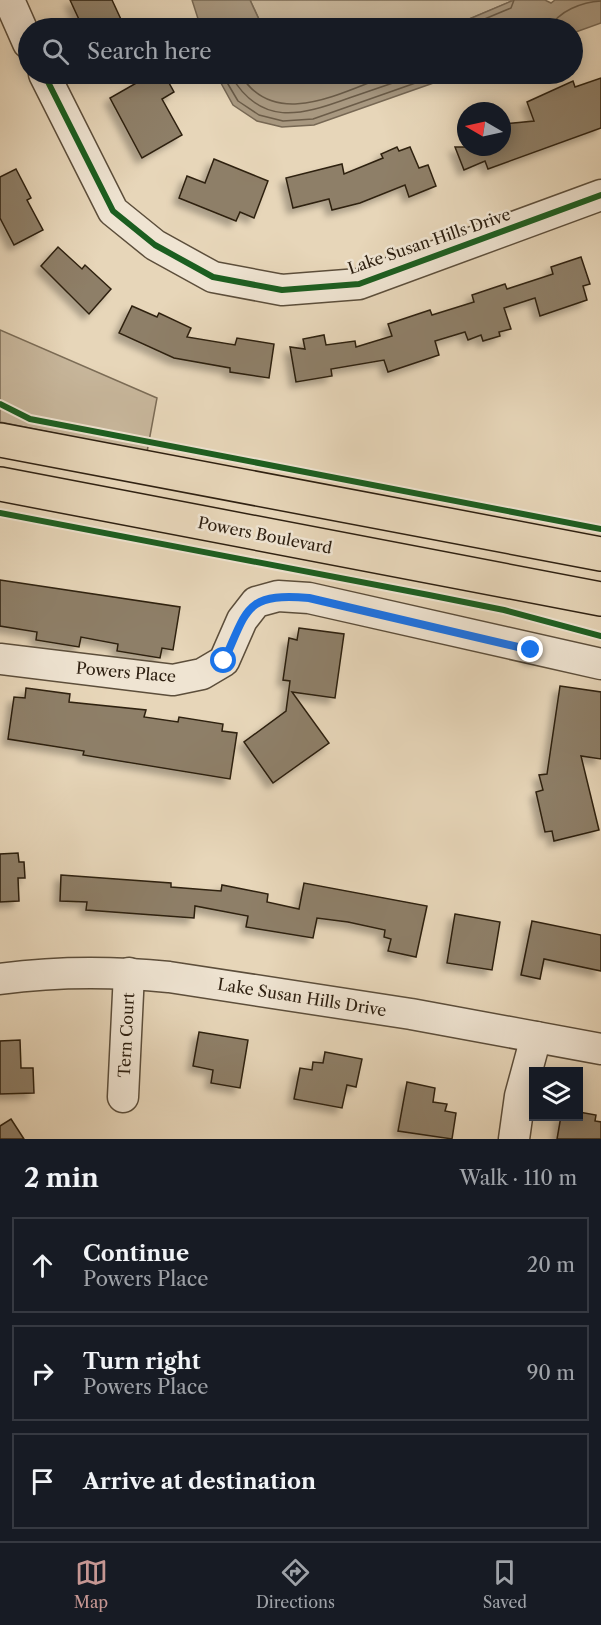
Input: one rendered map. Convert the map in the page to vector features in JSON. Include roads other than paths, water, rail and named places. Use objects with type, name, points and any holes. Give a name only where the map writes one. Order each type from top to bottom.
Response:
[{"type":"main road","points":[[0,440],[601,554]]},
{"type":"main road","name":"Powers Boulevard","points":[[0,484],[601,598]]},
{"type":"street","points":[[9,0],[18,21]]},
{"type":"street","name":"Lake Susan Hills Drive","points":[[49,84],[113,211],[155,245],[213,277],[282,290],[359,284],[601,195]]},
{"type":"street","name":"Powers Place","points":[[0,659],[173,680],[202,674],[224,661],[242,620],[256,602],[278,596],[309,598],[601,664]]},
{"type":"street","name":"Lake Susan Hills Drive","points":[[0,979],[58,971],[129,973],[411,1014],[601,1048]]},
{"type":"street","name":"Tern Court","points":[[123,1096],[129,973]]},
{"type":"street","points":[[514,1139],[520,1096],[536,1037]]},
{"type":"water","points":[[192,0],[250,0],[258,18],[198,18]]},
{"type":"water","points":[[514,0],[545,0],[551,3],[555,0],[601,0],[601,23],[583,29],[583,18],[472,18]]},
{"type":"water","points":[[221,84],[431,84],[314,125],[282,127],[257,121],[233,105]]}]
